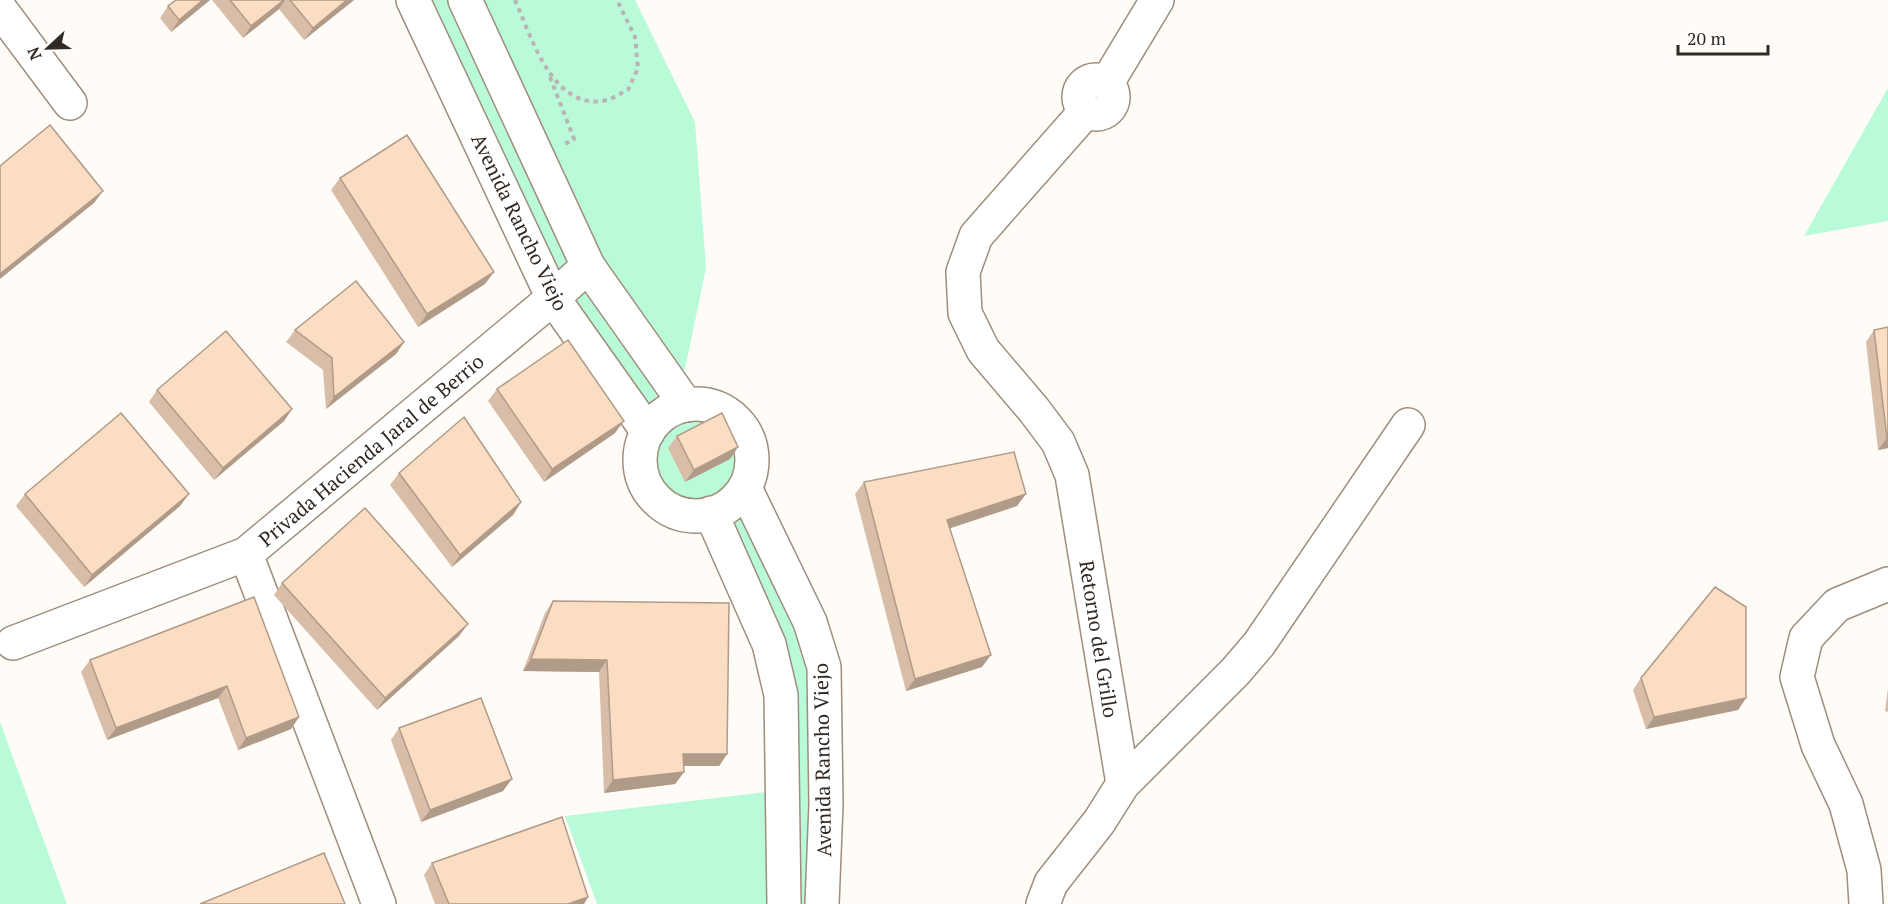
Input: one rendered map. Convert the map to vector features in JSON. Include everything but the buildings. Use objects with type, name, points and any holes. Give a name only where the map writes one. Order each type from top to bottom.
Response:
[{"type":"street","name":"Avenida Rancho Viejo","points":[[413,0],[553,298],[648,432]]},
{"type":"street","points":[[465,0],[588,266],[686,405]]},
{"type":"street","name":"Retorno del Grillo","points":[[1123,784],[1072,475],[1058,442],[983,350],[965,313],[963,272],[976,236],[1086,111],[1094,115],[1110,108],[1114,99],[1107,83],[1157,0]]},
{"type":"street","points":[[0,9],[70,103]]},
{"type":"street","name":"Privada Hacienda Jaral de Berrio","points":[[13,643],[246,554],[553,298],[588,266]]},
{"type":"street","points":[[702,404],[717,408],[731,416],[742,428],[749,442],[752,458],[751,474],[745,488],[735,501],[722,510],[691,516],[676,512],[662,504],[651,493],[640,462],[642,446],[648,432],[658,419],[670,410],[686,405],[702,404]]},
{"type":"street","points":[[1042,904],[1051,883],[1099,822],[1123,784],[1235,672],[1259,644],[1408,425]]},
{"type":"street","name":"Avenida Rancho Viejo","points":[[745,488],[810,622],[824,667],[826,804],[822,904]]},
{"type":"street","name":"Avenida Rancho Viejo","points":[[711,513],[769,644],[781,696],[784,904]]},
{"type":"street","name":"Privada Hacienda Jaral de Berrio","points":[[246,554],[379,904]]},
{"type":"street","points":[[1866,904],[1864,870],[1846,804],[1818,745],[1797,677],[1806,638],[1837,605],[1888,584]]},
{"type":"path","points":[[515,0],[548,74],[563,89],[587,100],[606,100],[628,90],[638,68],[634,37],[617,0]]},
{"type":"green space","points":[[413,0],[635,0],[695,122],[706,268],[685,369],[670,382],[697,402],[718,408],[729,415],[742,428],[751,454],[751,474],[810,622],[822,904],[597,904],[565,816],[782,790],[781,695],[711,514],[692,516],[679,514],[668,509],[652,492],[643,470],[642,446],[553,298]]},
{"type":"green space","points":[[1888,88],[1888,221],[1804,236]]},
{"type":"green space","points":[[0,722],[67,904],[0,904]]}]
